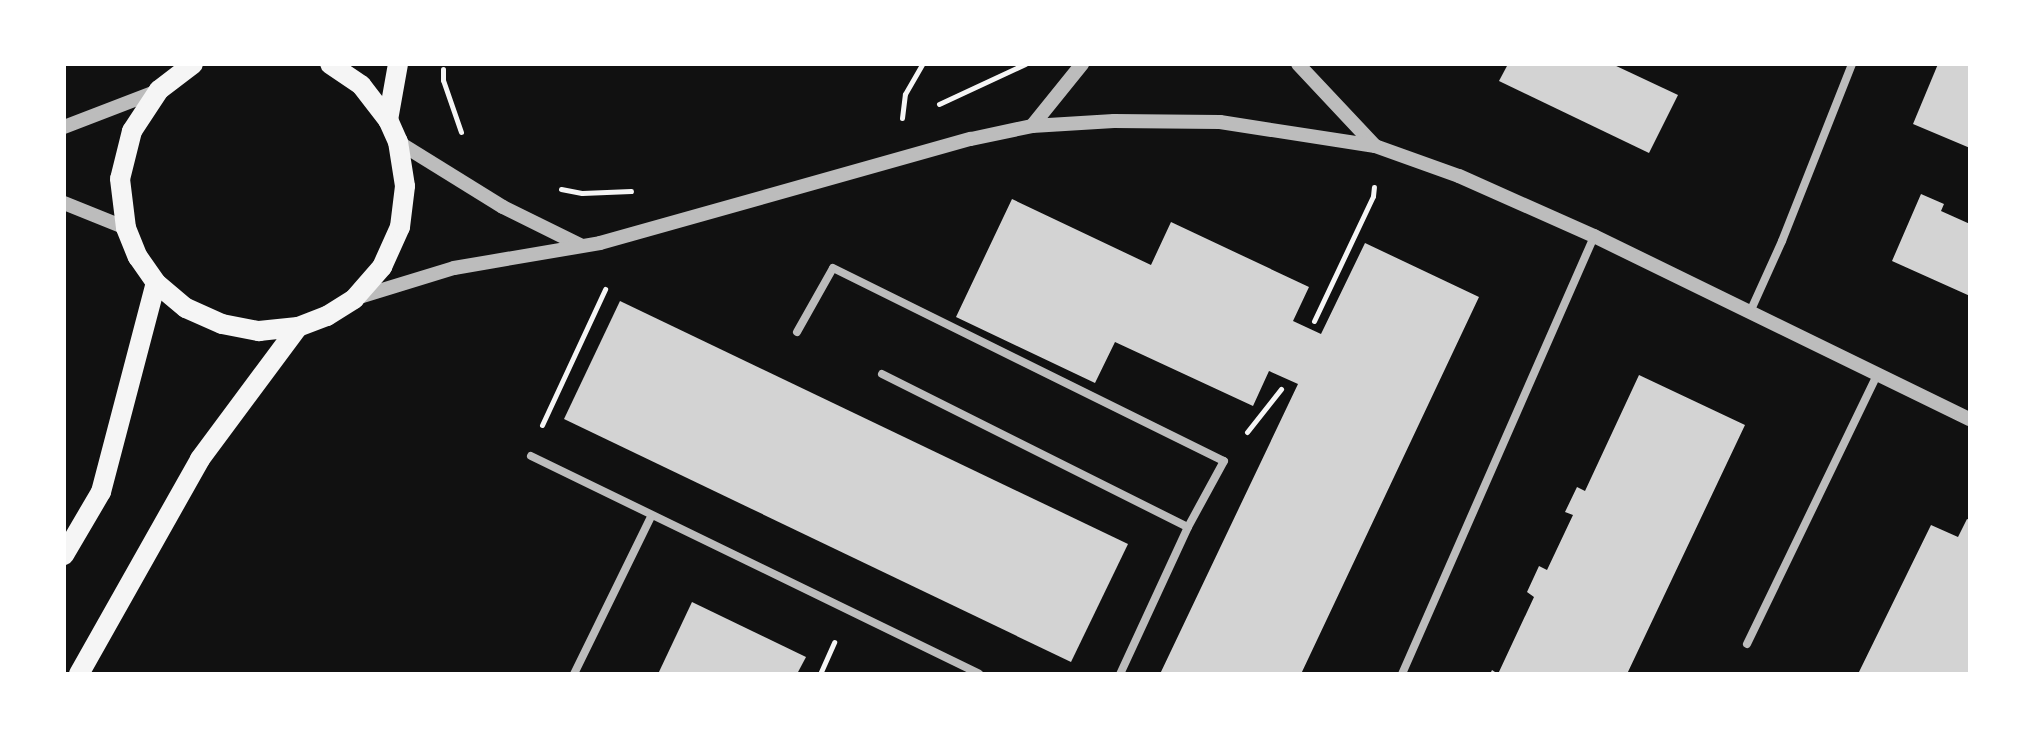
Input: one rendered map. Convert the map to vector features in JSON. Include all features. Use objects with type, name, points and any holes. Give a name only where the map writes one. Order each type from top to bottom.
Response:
[{"type":"main road","points":[[193,64],[159,90],[132,131],[120,179],[126,228],[138,257],[156,283],[186,308],[222,324],[259,331],[298,327],[327,316],[354,299],[382,267],[400,227],[405,186],[398,142],[388,120],[361,85],[330,64]]},
{"type":"main road","points":[[388,120],[398,64]]},
{"type":"main road","points":[[64,555],[101,492],[156,283]]},
{"type":"main road","points":[[79,674],[200,459],[298,327]]},
{"type":"street","points":[[1032,126],[1082,64]]},
{"type":"street","points":[[1298,64],[1375,146]]},
{"type":"street","points":[[1750,312],[1782,241],[1852,64]]},
{"type":"street","points":[[64,127],[159,90]]},
{"type":"street","points":[[354,299],[454,268],[600,243],[971,139],[1032,126],[1114,121],[1220,122],[1375,146],[1459,176],[1594,236],[1970,419]]},
{"type":"street","points":[[398,142],[503,207],[580,245]]},
{"type":"street","points":[[64,203],[126,228]]},
{"type":"street","points":[[1402,674],[1594,236]]},
{"type":"street","points":[[797,332],[833,268],[1224,461],[1188,527],[1120,674]]},
{"type":"street","points":[[882,374],[1188,527]]},
{"type":"street","points":[[1747,644],[1877,375]]},
{"type":"street","points":[[531,456],[979,674]]},
{"type":"street","points":[[574,674],[651,517]]},
{"type":"path","points":[[443,64],[443,80],[451,105],[460,130],[469,139]]},
{"type":"path","points":[[902,118],[905,94],[922,64]]},
{"type":"path","points":[[933,106],[1025,64]]},
{"type":"path","points":[[889,123],[911,115]]},
{"type":"path","points":[[1314,321],[1373,196],[1375,146]]},
{"type":"path","points":[[555,188],[582,193],[633,191]]},
{"type":"path","points":[[554,396],[605,289]]},
{"type":"path","points":[[1224,461],[1281,389]]},
{"type":"building","points":[[1508,64],[1612,64],[1678,95],[1649,153],[1499,81]]},
{"type":"building","points":[[1938,64],[1970,64],[1970,148],[1913,124]]},
{"type":"building","points":[[1921,194],[1944,204],[1941,211],[1970,224],[1970,296],[1892,261]]},
{"type":"building","points":[[1012,199],[1151,265],[1171,222],[1309,287],[1293,321],[1321,334],[1365,243],[1479,297],[1301,674],[1160,674],[1298,384],[1269,371],[1253,406],[1115,342],[1095,383],[956,317]]},
{"type":"building","points":[[620,301],[1128,544],[1071,662],[564,419]]},
{"type":"building","points":[[1639,375],[1745,425],[1627,674],[1498,674],[1534,597],[1527,592],[1539,566],[1547,570],[1573,515],[1565,512],[1577,487],[1585,491]]},
{"type":"building","points":[[1967,519],[1970,520],[1970,674],[1858,674],[1931,525],[1958,537]]},
{"type":"building","points":[[692,602],[806,657],[797,674],[658,674]]}]
